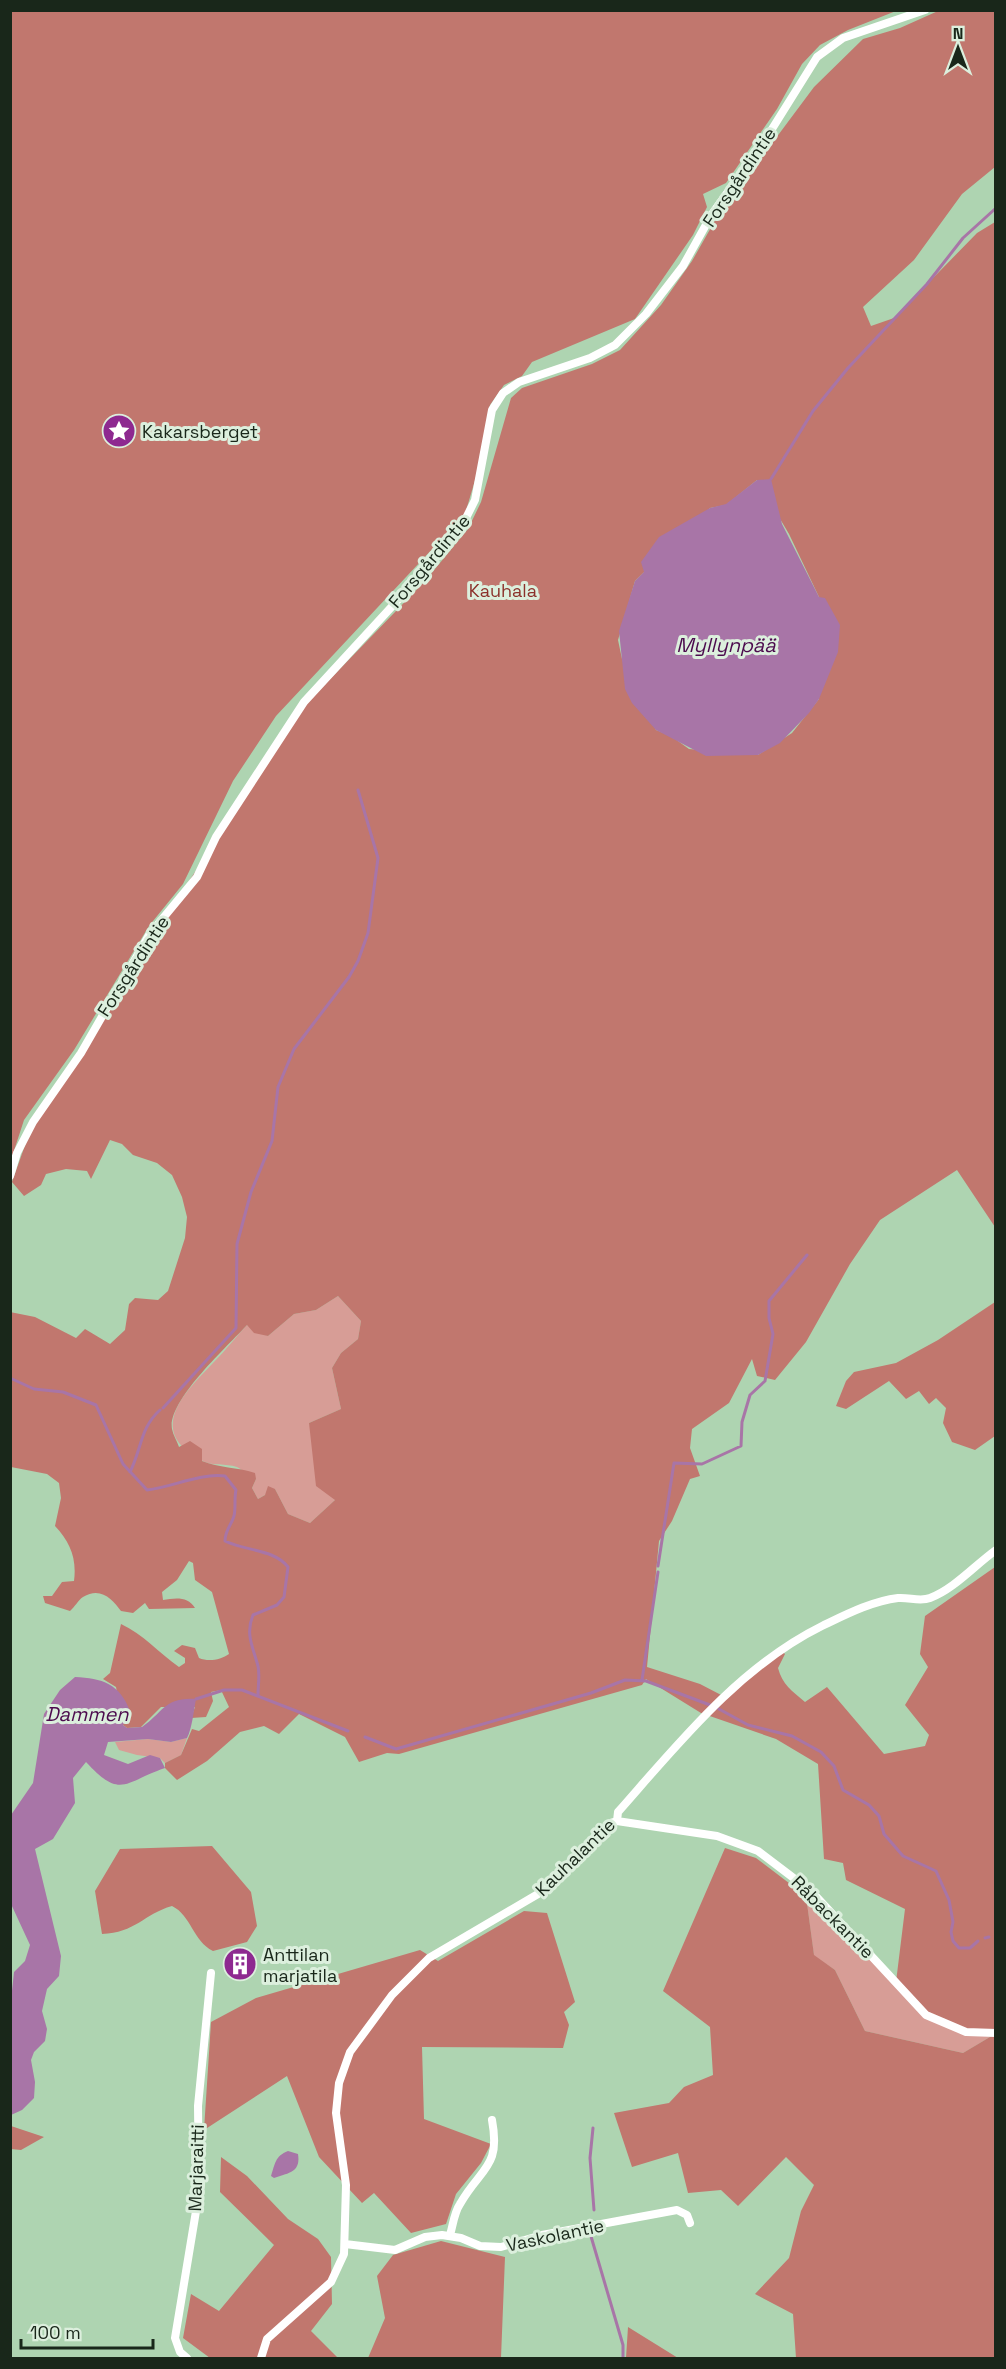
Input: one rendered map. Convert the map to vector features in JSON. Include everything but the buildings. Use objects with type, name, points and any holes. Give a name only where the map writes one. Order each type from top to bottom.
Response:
[{"type":"street","name":"Forsgårdintie","points":[[10,1176],[17,1153],[33,1122],[81,1053],[149,935],[197,877],[216,837],[304,702],[427,569],[462,526],[475,500],[492,410],[503,393],[519,382],[590,358],[615,345],[646,314],[683,266],[712,214],[767,137],[817,57],[843,38],[925,10]]},
{"type":"street","name":"Kauhalantie","points":[[261,2358],[267,2339],[331,2282],[344,2254],[346,2185],[336,2113],[339,2083],[350,2052],[392,1995],[429,1959],[538,1894],[610,1823],[617,1821],[618,1812],[697,1723],[778,1652],[807,1634],[860,1610],[895,1599],[924,1600],[937,1595],[996,1550]]},
{"type":"street","name":"Råbackantie","points":[[617,1821],[717,1836],[758,1851],[812,1892],[926,2015],[966,2032],[996,2033]]},
{"type":"street","name":"Marjaraitti","points":[[187,2358],[180,2352],[175,2338],[199,2193],[198,2106],[211,1973]]},
{"type":"street","points":[[450,2235],[458,2207],[491,2160],[496,2148],[492,2120]]},
{"type":"street","name":"Vaskolantie","points":[[345,2244],[395,2250],[425,2238],[450,2235],[480,2246],[501,2247],[542,2235],[677,2210],[687,2215],[690,2223]]},
{"type":"shaded area","points":[[338,1296],[361,1321],[358,1339],[341,1353],[332,1368],[341,1409],[309,1423],[335,1500],[310,1523],[288,1514],[275,1489],[258,1499],[252,1488],[256,1479],[237,1467],[206,1462],[184,1449],[175,1437],[173,1425],[175,1412],[191,1387],[247,1325],[268,1336],[294,1314],[316,1310]]},
{"type":"shaded area","points":[[187,1738],[181,1755],[165,1763],[160,1758],[119,1750],[115,1742],[148,1739],[171,1742]]},
{"type":"shaded area","points":[[812,1892],[926,2015],[995,2034],[963,2053],[865,2031],[835,1970],[814,1956],[806,1896]]},
{"type":"green space","points":[[11,11],[896,11],[848,30],[820,45],[802,64],[777,109],[726,183],[703,194],[707,207],[693,235],[635,319],[532,362],[522,376],[504,385],[490,405],[476,477],[465,514],[276,716],[233,781],[183,884],[149,926],[74,1050],[24,1120],[11,1160]]},
{"type":"green space","name":"Kauhala","points":[[938,11],[995,11],[995,167],[962,194],[914,260],[863,307],[871,326],[894,318],[977,233],[995,222],[995,1227],[957,1170],[880,1220],[850,1264],[806,1342],[775,1380],[757,1376],[752,1359],[729,1403],[692,1429],[690,1448],[700,1476],[690,1479],[672,1521],[659,1541],[647,1667],[700,1684],[725,1697],[782,1651],[785,1654],[778,1668],[782,1679],[805,1702],[827,1687],[884,1754],[925,1746],[929,1735],[905,1705],[928,1667],[920,1654],[925,1616],[995,1567],[995,2033],[963,2030],[939,2021],[918,2005],[896,1982],[905,1909],[846,1880],[843,1863],[824,1859],[818,1764],[776,1739],[701,1713],[646,1679],[642,1685],[399,1754],[387,1753],[359,1762],[345,1737],[299,1714],[279,1734],[264,1726],[240,1732],[207,1761],[177,1780],[165,1768],[165,1763],[181,1755],[192,1729],[199,1731],[229,1707],[221,1690],[211,1692],[213,1701],[206,1717],[191,1718],[195,1707],[161,1707],[141,1727],[127,1728],[123,1725],[116,1687],[103,1679],[110,1673],[121,1624],[144,1638],[179,1667],[185,1663],[185,1658],[174,1651],[182,1645],[195,1648],[199,1658],[206,1660],[222,1658],[229,1654],[212,1592],[195,1580],[193,1563],[189,1561],[177,1580],[162,1592],[163,1600],[177,1598],[189,1601],[195,1608],[149,1609],[145,1603],[133,1613],[121,1611],[106,1596],[95,1593],[83,1597],[70,1611],[45,1603],[43,1596],[52,1596],[62,1582],[74,1581],[71,1551],[65,1538],[55,1526],[61,1498],[59,1483],[47,1474],[11,1467],[10,1312],[35,1317],[76,1338],[85,1329],[110,1344],[125,1330],[129,1304],[135,1298],[158,1300],[168,1291],[185,1238],[187,1217],[182,1197],[172,1175],[157,1163],[133,1155],[122,1144],[110,1140],[91,1179],[87,1171],[66,1169],[46,1174],[41,1185],[24,1196],[12,1182],[29,1134],[152,937],[306,704],[425,581],[468,529],[481,502],[511,398],[522,388],[592,364],[620,350],[661,305],[692,261],[717,217],[814,87],[863,39],[900,28]],"holes":[[[757,480],[789,534],[819,597],[819,699],[792,733],[758,755],[689,749],[671,736],[656,730],[622,659],[618,640],[635,581],[710,508],[726,505]],[[338,1296],[361,1321],[358,1339],[341,1353],[332,1368],[341,1409],[309,1423],[316,1486],[335,1500],[310,1523],[288,1514],[275,1489],[268,1486],[265,1495],[258,1499],[252,1488],[256,1479],[255,1473],[202,1461],[202,1449],[190,1441],[179,1447],[173,1434],[173,1417],[179,1404],[200,1375],[247,1325],[254,1333],[268,1336],[294,1314],[316,1310]]]},
{"type":"green space","points":[[995,1302],[995,1436],[975,1450],[952,1442],[943,1423],[946,1408],[936,1398],[929,1404],[919,1391],[906,1399],[889,1381],[846,1409],[836,1406],[846,1381],[854,1372],[896,1363],[938,1340]]},
{"type":"green space","points":[[212,1846],[251,1892],[257,1926],[247,1942],[213,1951],[201,1941],[184,1915],[172,1906],[162,1909],[131,1927],[102,1934],[95,1891],[120,1849]]},
{"type":"green space","points":[[725,1848],[756,1858],[806,1896],[814,1955],[835,1970],[865,2031],[963,2053],[995,2034],[995,2358],[796,2358],[793,2314],[755,2294],[789,2258],[801,2211],[814,2185],[786,2157],[738,2206],[721,2190],[688,2193],[678,2153],[632,2167],[614,2113],[669,2103],[684,2087],[713,2075],[710,2027],[663,1991]]},
{"type":"green space","points":[[524,1911],[547,1913],[575,2002],[564,2012],[569,2025],[563,2048],[422,2047],[424,2119],[491,2144],[481,2163],[456,2194],[446,2224],[411,2233],[374,2193],[362,2203],[319,2157],[287,2076],[204,2130],[211,2022],[256,1998],[420,1950],[438,1961]]},
{"type":"green space","points":[[11,2126],[44,2137],[21,2150],[11,2149]]},
{"type":"green space","points":[[221,2157],[247,2176],[288,2219],[318,2239],[331,2257],[332,2304],[311,2331],[338,2358],[210,2358],[183,2338],[191,2294],[219,2311],[274,2245],[220,2192]]},
{"type":"green space","points":[[441,2241],[505,2257],[501,2358],[368,2358],[385,2318],[377,2276],[393,2255]]},
{"type":"green space","points":[[628,2327],[678,2358],[626,2358]]},
{"type":"water","name":"Myllynpää","points":[[771,479],[782,524],[819,597],[825,598],[840,625],[838,652],[819,699],[809,713],[780,743],[758,755],[706,756],[656,730],[632,703],[625,689],[619,631],[635,581],[644,572],[641,562],[659,537],[710,508],[726,504],[757,480]]},
{"type":"water","name":"Dammen","points":[[75,1677],[102,1681],[121,1694],[130,1711],[123,1725],[127,1728],[142,1727],[177,1700],[196,1699],[187,1738],[171,1742],[148,1739],[108,1742],[104,1755],[128,1764],[150,1755],[160,1758],[165,1768],[131,1782],[116,1784],[107,1781],[86,1762],[73,1778],[75,1803],[53,1839],[35,1849],[61,1956],[59,1976],[47,1989],[42,2011],[47,2029],[45,2041],[34,2052],[31,2060],[35,2082],[34,2098],[22,2110],[11,2115],[11,2000],[14,1972],[25,1961],[30,1945],[11,1904],[11,1815],[33,1783],[44,1714],[60,1690]]},
{"type":"water","points":[[288,2151],[298,2154],[295,2169],[274,2178],[271,2176],[276,2161],[280,2155]]},
{"type":"waterway","points":[[771,479],[813,411],[848,368],[927,284],[963,238],[996,208]]},
{"type":"waterway","points":[[163,1408],[236,1328],[237,1244],[251,1192],[272,1141],[278,1087],[294,1049],[349,977],[358,961],[368,933],[378,858],[358,790]]},
{"type":"waterway","points":[[658,1566],[674,1463],[702,1464],[741,1446],[742,1422],[750,1395],[765,1381],[773,1334],[769,1318],[769,1301],[807,1255]]},
{"type":"waterway","points":[[10,1378],[34,1389],[63,1392],[96,1405],[123,1464],[147,1490],[206,1476],[225,1476],[236,1490],[234,1516],[225,1541],[275,1557],[288,1567],[284,1597],[277,1605],[253,1615],[251,1622],[251,1640],[259,1669],[258,1695]]},
{"type":"waterway","points":[[130,1472],[145,1431],[160,1410]]},
{"type":"waterway","points":[[642,1680],[658,1572]]},
{"type":"waterway","points":[[365,1737],[396,1749],[591,1693],[625,1680],[646,1681],[710,1705]]},
{"type":"waterway","points":[[196,1699],[224,1690],[242,1690],[348,1731]]},
{"type":"waterway","points":[[719,1709],[748,1725],[792,1736],[821,1752],[834,1766],[843,1790],[869,1805],[879,1816],[884,1834],[903,1856],[936,1871],[949,1900],[953,1922],[951,1932],[953,1941],[959,1948],[970,1948],[978,1941]]},
{"type":"waterway","points":[[985,1938],[989,1937]]},
{"type":"waterway","points":[[593,2128],[590,2158],[594,2210]]},
{"type":"waterway","points":[[590,2233],[623,2345],[623,2358]]},
{"type":"place","name":"Kakarsberget","points":[[119,431]]},
{"type":"place","name":"Anttilan marjatila","points":[[240,1964]]}]
